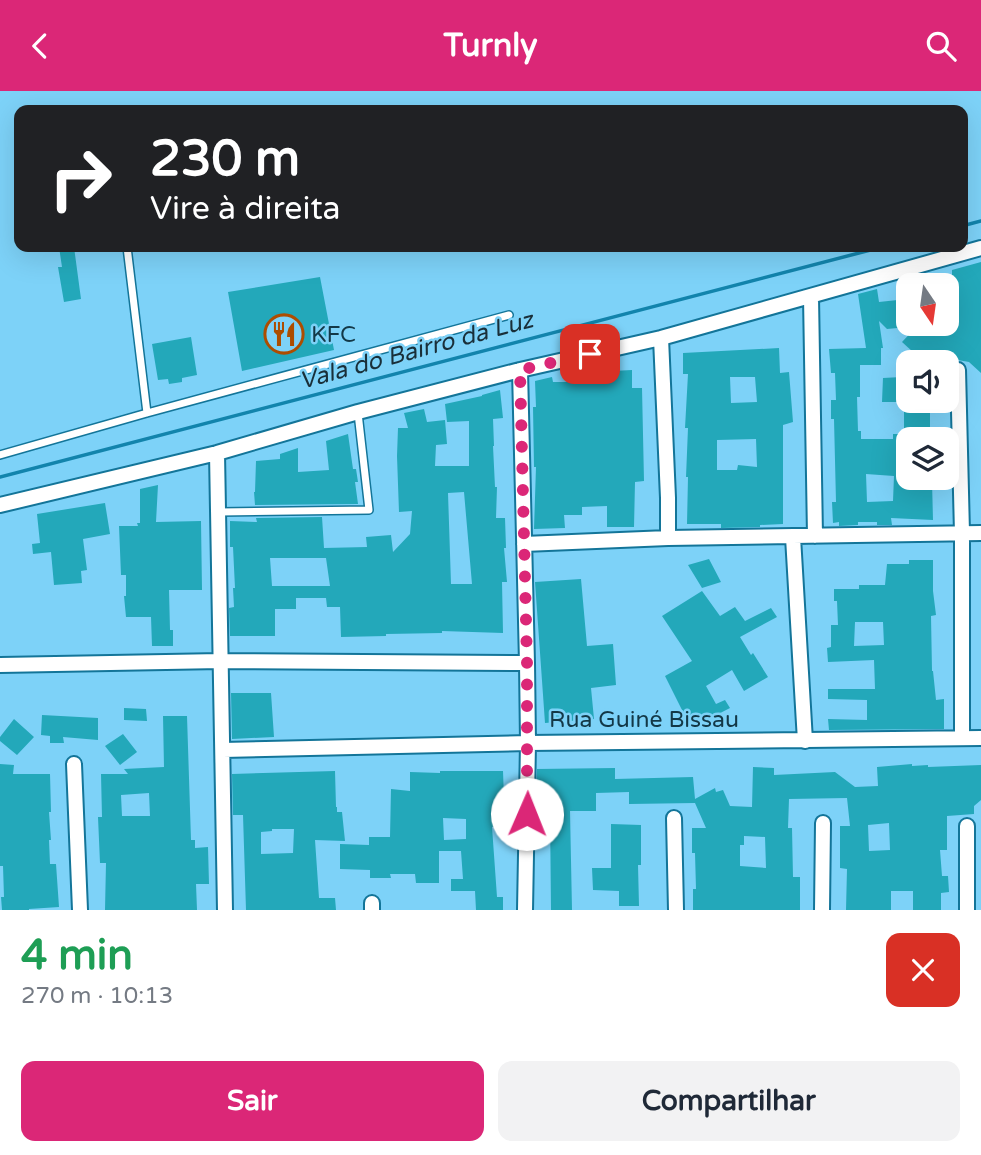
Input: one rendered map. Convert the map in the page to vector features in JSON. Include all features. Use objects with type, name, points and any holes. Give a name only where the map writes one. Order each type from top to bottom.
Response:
[{"type":"street","points":[[0,505],[217,453],[358,412],[520,370],[661,338],[967,252]]},
{"type":"street","points":[[811,297],[815,536]]},
{"type":"street","points":[[661,338],[668,538]]},
{"type":"street","points":[[520,370],[528,743],[525,910]]},
{"type":"street","points":[[959,411],[962,738]]},
{"type":"street","points":[[217,453],[225,910]]},
{"type":"street","points":[[524,544],[668,538],[981,533]]},
{"type":"street","points":[[793,537],[805,741]]},
{"type":"street","points":[[0,665],[221,661],[527,663]]},
{"type":"street","name":"Rua Guiné Bissau","points":[[223,750],[528,743],[981,738]]},
{"type":"street","points":[[74,764],[79,910]]},
{"type":"street","points":[[674,818],[676,910]]},
{"type":"street","points":[[822,910],[823,823]]},
{"type":"street","points":[[967,826],[967,910]]},
{"type":"lane","points":[[128,252],[147,413]]},
{"type":"lane","points":[[0,455],[509,315]]},
{"type":"lane","points":[[219,512],[369,510],[358,412]]},
{"type":"building","points":[[60,252],[75,252],[81,299],[64,302],[58,267],[62,267]]},
{"type":"building","points":[[981,262],[981,373],[969,362],[959,360],[959,350],[911,350],[902,342],[908,336],[959,336],[959,273],[952,273],[952,270]]},
{"type":"building","name":"KFC","points":[[320,277],[334,350],[242,371],[228,292]]},
{"type":"building","points":[[877,289],[879,302],[896,300],[896,328],[887,329],[879,321],[883,348],[881,365],[860,365],[858,431],[861,431],[861,439],[893,439],[893,434],[896,434],[896,490],[932,490],[933,520],[891,518],[892,525],[858,522],[858,525],[839,526],[839,522],[833,523],[832,502],[836,502],[831,400],[836,400],[835,373],[831,373],[829,349],[866,348],[858,294]],"holes":[[[866,474],[894,476],[893,501],[867,502]]]},
{"type":"building","points":[[191,337],[197,375],[169,384],[168,379],[158,380],[152,344]]},
{"type":"building","points":[[779,348],[780,373],[789,372],[793,422],[783,425],[783,524],[721,528],[721,524],[687,524],[688,428],[685,428],[688,374],[683,374],[683,353]],"holes":[[[730,377],[755,377],[757,402],[731,403]],[[756,439],[757,467],[738,465],[737,470],[717,470],[717,440]]]},
{"type":"building","points":[[632,370],[632,388],[642,388],[644,481],[635,482],[634,527],[607,527],[607,506],[582,507],[582,515],[564,515],[565,528],[534,529],[535,381],[552,377],[553,382],[584,382],[583,377]]},
{"type":"building","points":[[896,377],[896,402],[882,402],[883,378]]},
{"type":"building","points":[[500,390],[503,418],[493,419],[493,446],[497,487],[496,518],[505,518],[507,582],[502,582],[503,633],[442,631],[341,637],[340,607],[327,607],[326,598],[296,598],[296,609],[275,609],[275,636],[230,636],[229,608],[234,607],[235,588],[230,521],[257,522],[256,518],[322,517],[324,548],[367,547],[366,537],[391,535],[393,552],[410,534],[412,511],[399,512],[398,428],[408,428],[404,413],[424,409],[427,422],[445,420],[447,444],[436,445],[435,466],[469,466],[469,421],[447,422],[445,404]],"holes":[[[464,492],[472,584],[451,584],[448,493]],[[270,558],[326,558],[330,586],[272,586]]]},
{"type":"building","points":[[904,413],[930,413],[930,427],[904,427]]},
{"type":"building","points":[[348,434],[353,469],[356,469],[358,482],[355,482],[358,504],[255,505],[256,461],[280,459],[280,454],[298,448],[298,472],[329,470],[326,441]]},
{"type":"building","points":[[158,485],[156,522],[201,521],[202,590],[169,590],[173,646],[152,646],[151,617],[126,617],[126,575],[121,575],[119,526],[138,526],[140,489]]},
{"type":"building","points":[[105,503],[110,534],[83,539],[87,570],[81,571],[82,583],[54,585],[51,552],[33,554],[32,544],[40,543],[37,514]]},
{"type":"building","points":[[709,559],[721,582],[702,588],[688,565]]},
{"type":"building","points":[[909,560],[933,560],[936,615],[931,616],[932,671],[936,700],[944,699],[944,729],[829,730],[828,719],[867,720],[867,700],[828,699],[828,689],[875,689],[874,660],[828,662],[827,648],[831,647],[831,625],[838,625],[834,589],[885,585],[887,564],[909,564]],"holes":[[[855,622],[883,622],[884,645],[854,646]]]},
{"type":"building","points":[[581,579],[587,646],[613,644],[616,685],[591,688],[594,719],[545,723],[535,582]]},
{"type":"building","points":[[702,591],[720,616],[735,607],[745,621],[771,608],[777,617],[740,637],[768,677],[744,691],[732,670],[706,686],[716,704],[725,700],[730,708],[691,728],[665,676],[692,661],[662,616]]},
{"type":"building","points":[[231,693],[271,693],[274,737],[232,739]]},
{"type":"building","points":[[124,708],[146,709],[147,721],[124,720]]},
{"type":"building","points":[[42,715],[98,718],[98,740],[63,737],[64,743],[50,743],[50,736],[41,735]]},
{"type":"building","points":[[163,716],[187,716],[191,840],[195,840],[195,848],[208,847],[209,884],[196,884],[197,910],[105,910],[106,863],[100,863],[98,817],[102,817],[101,774],[128,774],[124,769],[164,767]],"holes":[[[149,793],[150,816],[122,816],[121,795]]]},
{"type":"building","points":[[14,719],[34,737],[17,755],[0,741],[0,737]]},
{"type":"building","points":[[123,734],[137,752],[120,765],[105,746]]},
{"type":"building","points":[[0,764],[14,765],[13,774],[50,774],[50,864],[56,864],[59,907],[2,910],[1,897],[4,897],[3,866],[0,866]]},
{"type":"building","points":[[912,764],[928,767],[981,765],[981,800],[974,806],[974,814],[947,816],[947,850],[940,850],[942,876],[948,876],[949,892],[941,893],[941,910],[913,910],[913,891],[891,891],[891,910],[846,910],[847,869],[840,868],[840,826],[850,826],[847,798],[789,799],[788,828],[792,828],[793,877],[800,877],[800,910],[693,910],[693,889],[696,889],[692,828],[706,828],[695,803],[629,804],[629,792],[596,793],[596,811],[570,811],[572,910],[551,910],[550,811],[536,810],[537,769],[615,768],[615,779],[693,777],[695,799],[715,788],[716,792],[723,790],[730,806],[752,807],[753,767],[774,768],[774,775],[835,772],[855,787],[878,786],[877,767]],"holes":[[[889,823],[890,850],[869,851],[868,825]],[[744,836],[765,837],[766,868],[740,866],[740,845],[744,845]]]},
{"type":"building","points":[[335,771],[336,807],[337,812],[342,812],[345,841],[315,840],[319,898],[335,898],[336,910],[246,910],[243,815],[233,815],[232,774]],"holes":[[[294,829],[293,853],[261,854],[261,832]]]},
{"type":"building","points":[[503,771],[505,827],[492,827],[497,897],[503,897],[503,910],[476,910],[475,891],[451,891],[451,879],[463,879],[461,851],[439,851],[439,883],[416,883],[415,874],[390,874],[391,878],[370,878],[370,870],[340,869],[340,844],[369,845],[369,837],[390,837],[391,789],[410,791],[410,772]],"holes":[[[443,818],[466,819],[466,839],[444,840]]]},
{"type":"building","points":[[611,824],[641,825],[639,906],[619,906],[619,891],[593,890],[592,868],[611,868]]},
{"type":"waterway","name":"Vala do Bairro da Luz","points":[[968,224],[981,221]]},
{"type":"waterway","name":"Vala do Bairro da Luz","points":[[0,477],[863,252]]},
{"type":"place","name":"KFC","points":[[284,334]]},
{"type":"route","points":[[527,814],[527,663],[520,370],[590,354]]}]
